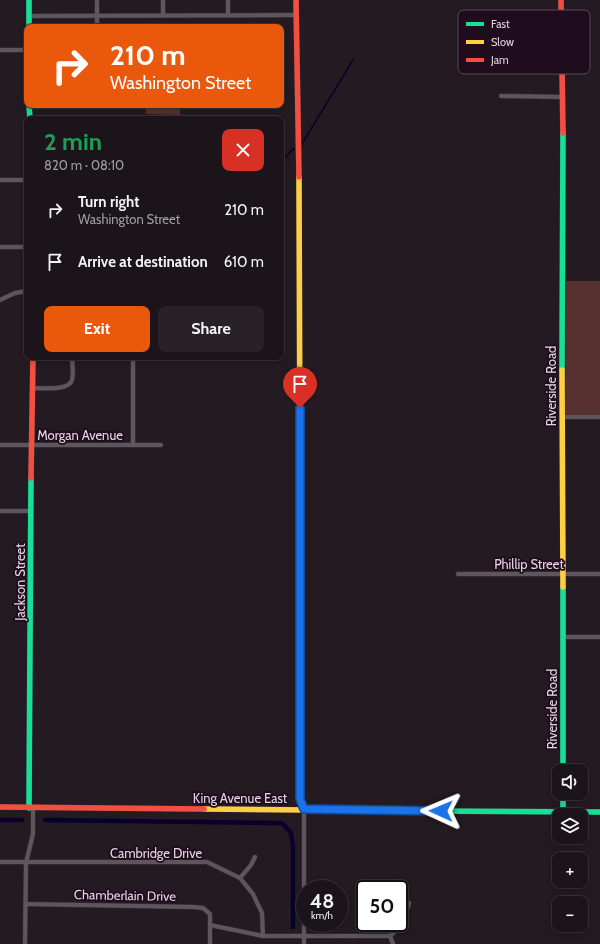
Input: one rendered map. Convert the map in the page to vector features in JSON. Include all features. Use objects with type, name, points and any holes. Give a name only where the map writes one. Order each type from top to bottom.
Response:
[{"type":"street","points":[[29,0],[29,24]]},
{"type":"street","points":[[97,0],[97,24]]},
{"type":"street","points":[[163,0],[163,15]]},
{"type":"street","points":[[228,0],[228,15]]},
{"type":"street","points":[[296,0],[300,282],[300,799],[304,809],[304,944]]},
{"type":"street","name":"Riverside Road","points":[[561,0],[561,10]]},
{"type":"street","points":[[29,16],[296,15]]},
{"type":"street","points":[[0,50],[24,50]]},
{"type":"street","name":"Riverside Road","points":[[563,74],[563,764]]},
{"type":"street","points":[[501,96],[563,97]]},
{"type":"street","points":[[0,180],[24,180]]},
{"type":"street","points":[[0,247],[24,247]]},
{"type":"street","points":[[0,300],[15,293],[24,292]]},
{"type":"street","name":"Jackson Street","points":[[25,944],[26,863],[33,834],[31,808],[31,445],[33,360]]},
{"type":"street","points":[[33,388],[64,388],[70,385],[72,379],[72,360]]},
{"type":"street","points":[[133,360],[133,445]]},
{"type":"street","points":[[563,417],[600,417]]},
{"type":"street","name":"Morgan Avenue","points":[[0,445],[161,445]]},
{"type":"street","points":[[0,511],[31,511]]},
{"type":"street","name":"Phillip Street","points":[[458,574],[600,574]]},
{"type":"street","points":[[564,637],[600,637]]},
{"type":"street","name":"King Avenue East","points":[[0,807],[552,812]]},
{"type":"street","name":"King Avenue East","points":[[588,812],[600,812]]},
{"type":"street","points":[[152,862],[154,857]]},
{"type":"street","points":[[240,878],[256,857]]},
{"type":"street","name":"Cambridge Drive","points":[[0,862],[152,862],[208,860],[240,878],[253,894],[262,913],[262,936]]},
{"type":"street","points":[[210,925],[262,936],[390,936],[402,925],[409,903]]},
{"type":"street","name":"Chamberlain Drive","points":[[26,904],[203,908],[210,914],[210,944]]},
{"type":"street","points":[[390,936],[393,944]]},
{"type":"shaded area","points":[[146,108],[180,108],[180,115],[146,114]]},
{"type":"shaded area","points":[[566,281],[600,281],[600,415],[565,415]]},
{"type":"waterway","points":[[300,147],[353,60]]},
{"type":"waterway","points":[[284,159],[294,149]]},
{"type":"waterway","points":[[0,820],[22,820]]},
{"type":"waterway","points":[[45,820],[282,823],[291,833],[293,847],[293,927]]},
{"type":"traffic: fast","points":[[29,0],[29,24]]},
{"type":"traffic: fast","points":[[29,108],[30,116]]},
{"type":"traffic: fast","points":[[562,370],[563,133]]},
{"type":"traffic: fast","points":[[300,464],[300,722]]},
{"type":"traffic: fast","points":[[29,808],[31,478]]},
{"type":"traffic: fast","points":[[563,587],[563,764]]},
{"type":"traffic: fast","points":[[563,800],[563,808]]},
{"type":"traffic: fast","points":[[422,811],[600,812]]},
{"type":"traffic: slow","points":[[299,177],[300,464]]},
{"type":"traffic: slow","points":[[562,370],[563,587]]},
{"type":"traffic: slow","points":[[300,722],[300,799],[304,809]]},
{"type":"traffic: slow","points":[[204,809],[422,811]]},
{"type":"traffic: jam","points":[[296,0],[299,177]]},
{"type":"traffic: jam","points":[[561,0],[561,10]]},
{"type":"traffic: jam","points":[[562,74],[563,133]]},
{"type":"traffic: jam","points":[[31,478],[33,360]]},
{"type":"traffic: jam","points":[[0,807],[204,809]]},
{"type":"route","points":[[300,408],[300,799],[304,809],[441,811]]}]
